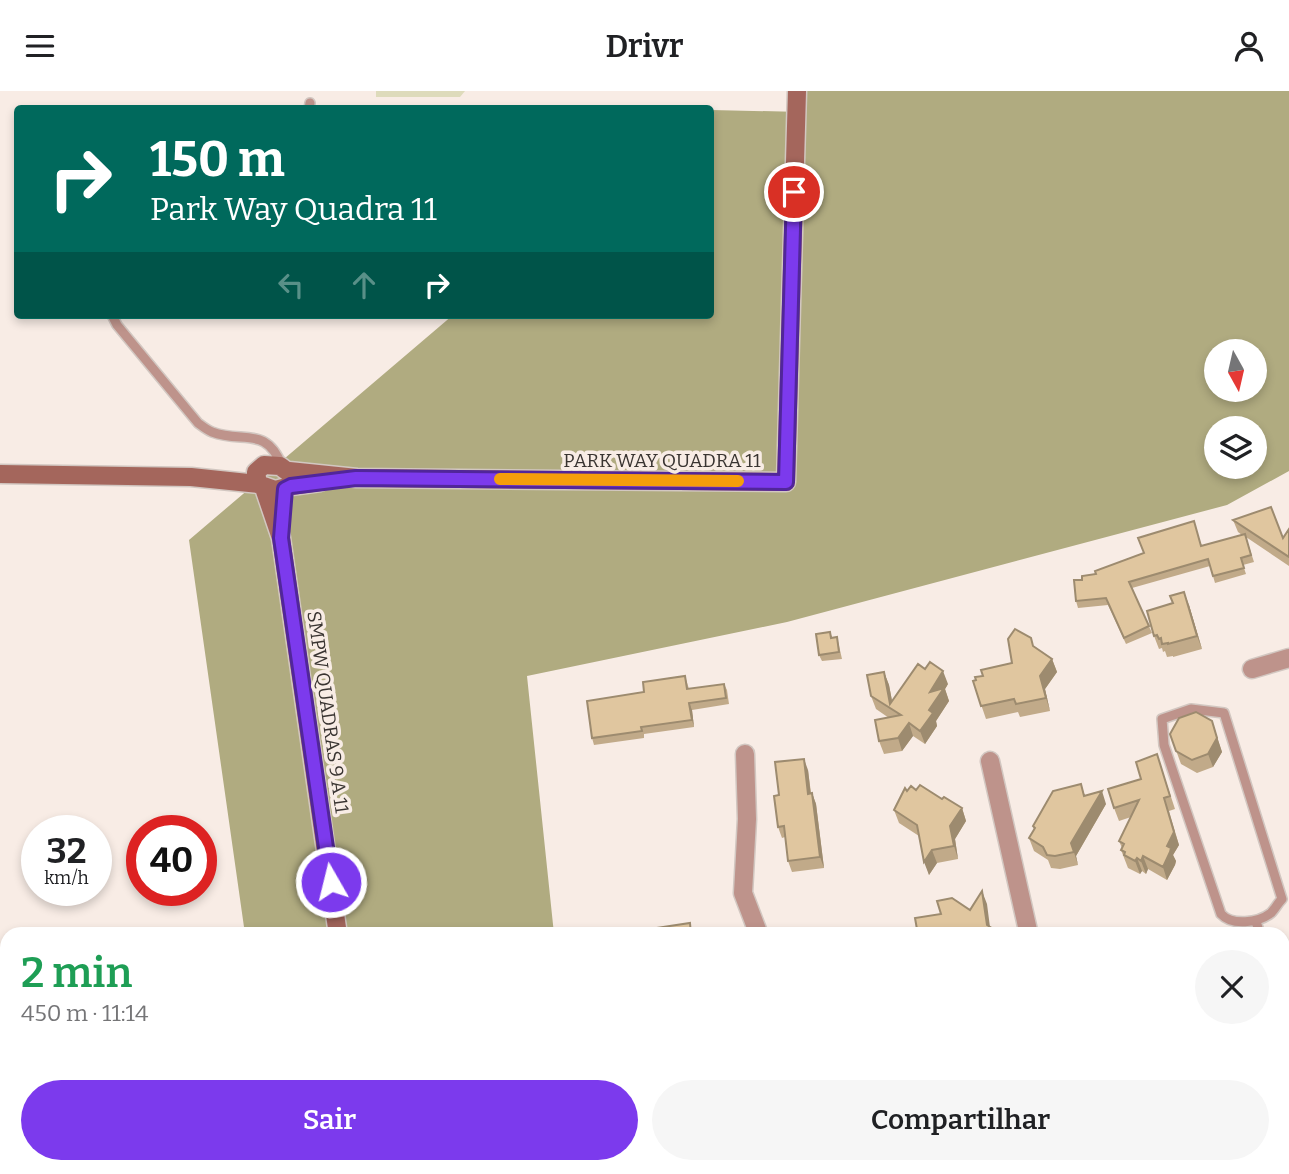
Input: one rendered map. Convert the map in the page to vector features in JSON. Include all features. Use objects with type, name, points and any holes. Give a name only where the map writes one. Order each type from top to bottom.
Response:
[{"type":"street","name":"PARK WAY QUADRA 11","points":[[287,478],[786,482],[797,91]]},
{"type":"street","points":[[260,480],[274,465],[287,478]]},
{"type":"street","points":[[0,474],[260,480],[287,478]]},
{"type":"street","name":"SMPW QUADRAS 9 A 11","points":[[281,538],[287,478]]},
{"type":"street","name":"SMPW QUADRAS 9 A 11","points":[[260,480],[281,538],[337,927]]},
{"type":"street","points":[[1252,669],[1289,658]]},
{"type":"street","points":[[745,754],[747,819],[743,893],[756,927]]},
{"type":"street","points":[[990,761],[1027,927]]},
{"type":"lane","points":[[114,319],[198,423],[212,432],[270,444],[287,478]]},
{"type":"lane","points":[[1191,709],[1224,713],[1282,899],[1272,912],[1256,921],[1234,921],[1225,919],[1221,914],[1164,745],[1162,719],[1191,709]]},
{"type":"lane","points":[[1256,921],[1258,927]]},
{"type":"shaded area","points":[[376,91],[465,91],[460,97],[376,97]]},
{"type":"shaded area","points":[[802,91],[1289,91],[1289,471],[1227,505],[787,622],[527,676],[553,927],[244,927],[189,540],[448,319],[714,319],[714,110],[802,112]]},
{"type":"building","points":[[1271,507],[1283,538],[1289,529],[1289,557],[1233,520]]},
{"type":"building","points":[[1194,521],[1201,546],[1245,534],[1251,555],[1241,558],[1244,568],[1213,576],[1208,559],[1129,582],[1149,626],[1124,638],[1106,598],[1076,601],[1074,580],[1082,580],[1082,576],[1096,574],[1095,571],[1144,553],[1138,538]]},
{"type":"building","points":[[1184,592],[1197,636],[1162,644],[1161,638],[1154,636],[1147,611],[1173,603],[1170,596]]},
{"type":"building","points":[[1015,629],[1031,638],[1033,646],[1052,659],[1040,676],[1046,698],[1016,704],[1014,699],[981,706],[973,681],[976,680],[975,677],[983,676],[981,670],[1012,663],[1008,639]]},
{"type":"building","points":[[830,632],[831,638],[837,637],[839,652],[819,655],[816,634]]},
{"type":"building","points":[[930,662],[943,671],[930,692],[944,688],[929,710],[933,713],[920,731],[909,723],[898,738],[879,741],[875,720],[901,715],[871,696],[867,675],[884,672],[890,704],[918,664],[925,669]]},
{"type":"building","points":[[685,676],[687,689],[724,684],[726,698],[689,703],[692,720],[641,727],[642,731],[592,738],[587,701],[644,692],[643,682]]},
{"type":"building","points":[[1196,712],[1212,721],[1217,738],[1208,754],[1192,760],[1176,751],[1170,734],[1179,718]]},
{"type":"building","points":[[1157,754],[1170,796],[1164,798],[1174,832],[1167,846],[1171,848],[1163,867],[1143,856],[1141,861],[1137,858],[1135,861],[1124,855],[1125,852],[1121,850],[1124,844],[1119,841],[1139,800],[1114,808],[1108,789],[1141,779],[1136,762]]},
{"type":"building","points":[[804,759],[808,794],[812,793],[820,857],[788,861],[784,826],[778,827],[774,796],[779,795],[775,762]]},
{"type":"building","points":[[1081,784],[1084,796],[1102,791],[1071,843],[1074,852],[1047,855],[1043,847],[1029,838],[1035,828],[1033,826],[1053,791]]},
{"type":"building","points":[[920,785],[962,808],[950,826],[954,846],[932,850],[924,862],[917,825],[894,810],[905,788],[907,791],[911,786],[916,790]]},
{"type":"building","points":[[982,891],[987,925],[990,927],[917,927],[915,918],[941,914],[937,901],[952,898],[970,910]]},
{"type":"building","points":[[690,923],[690,927],[663,927]]},
{"type":"slow traffic","points":[[500,479],[738,481]]},
{"type":"route","points":[[331,882],[281,538],[285,489],[356,478],[786,482],[794,192]]}]
